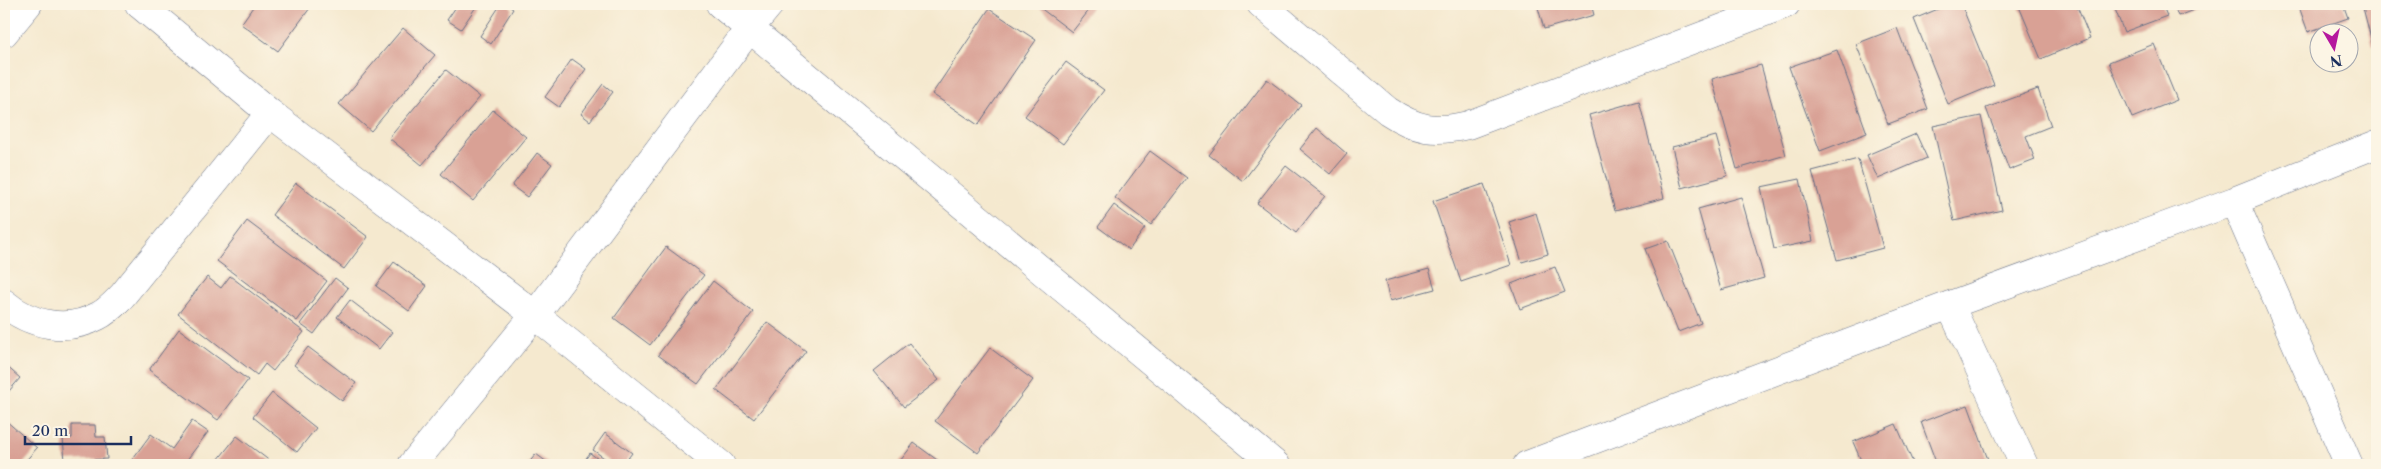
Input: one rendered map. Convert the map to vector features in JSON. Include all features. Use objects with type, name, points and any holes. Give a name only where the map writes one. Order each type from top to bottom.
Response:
[{"type":"street","points":[[4,33],[28,4]]},
{"type":"street","points":[[138,4],[270,113],[534,314],[721,465]]},
{"type":"street","points":[[720,4],[1276,465]]},
{"type":"street","points":[[412,465],[534,314],[770,4]]},
{"type":"street","points":[[1261,4],[1388,111],[1406,123],[1426,129],[1448,130],[1468,125],[1724,14],[1786,4]]},
{"type":"street","points":[[4,304],[38,323],[69,326],[99,316],[122,296],[270,113]]},
{"type":"street","points":[[1527,465],[1950,305],[2234,201],[2377,144]]},
{"type":"street","points":[[2234,201],[2349,465]]},
{"type":"street","points":[[1950,305],[2024,465]]},
{"type":"building","points":[[255,4],[313,4],[278,51],[241,24]]},
{"type":"building","points":[[458,4],[478,4],[461,29],[447,20]]},
{"type":"building","points":[[501,4],[506,4],[513,9],[491,44],[480,36]]},
{"type":"building","points":[[1035,4],[1094,4],[1072,32]]},
{"type":"building","points":[[1537,4],[1591,4],[1594,15],[1544,29]]},
{"type":"building","points":[[1950,4],[1961,4],[1994,85],[1948,104],[1914,19]]},
{"type":"building","points":[[2018,4],[2076,4],[2090,38],[2041,59]]},
{"type":"building","points":[[2113,4],[2162,4],[2167,16],[2124,32]]},
{"type":"building","points":[[2173,4],[2209,4],[2178,16]]},
{"type":"building","points":[[2298,4],[2343,4],[2348,18],[2337,22],[2308,22],[2308,32]]},
{"type":"building","points":[[2362,4],[2377,4],[2377,45],[2373,46]]},
{"type":"building","points":[[989,9],[1036,40],[978,125],[932,94]]},
{"type":"building","points":[[403,28],[435,55],[371,131],[339,104]]},
{"type":"building","points":[[1897,28],[1928,109],[1888,124],[1856,44]]},
{"type":"building","points":[[2154,44],[2177,100],[2132,118],[2109,62]]},
{"type":"building","points":[[1837,50],[1867,133],[1820,151],[1789,67]]},
{"type":"building","points":[[572,59],[586,69],[559,107],[545,97]]},
{"type":"building","points":[[1066,62],[1104,90],[1063,144],[1025,116]]},
{"type":"building","points":[[1761,65],[1786,155],[1737,169],[1712,79]]},
{"type":"building","points":[[446,70],[480,97],[422,165],[389,138]]},
{"type":"building","points":[[1267,79],[1301,105],[1243,181],[1209,155]]},
{"type":"building","points":[[603,84],[613,92],[590,121],[581,114]]},
{"type":"building","points":[[2038,89],[2051,126],[2026,136],[2035,160],[2009,170],[1986,108]]},
{"type":"building","points":[[1639,101],[1664,198],[1615,211],[1589,115]]},
{"type":"building","points":[[493,110],[526,137],[473,201],[441,174]]},
{"type":"building","points":[[1981,116],[2002,210],[1954,221],[1933,126]]},
{"type":"building","points":[[1317,128],[1347,154],[1330,174],[1300,149]]},
{"type":"building","points":[[1916,134],[1927,158],[1878,179],[1867,155]]},
{"type":"building","points":[[1716,136],[1727,176],[1682,188],[1672,147]]},
{"type":"building","points":[[1150,151],[1187,178],[1151,225],[1115,198]]},
{"type":"building","points":[[537,153],[552,164],[527,197],[512,186]]},
{"type":"building","points":[[1858,159],[1883,248],[1837,260],[1812,171]]},
{"type":"building","points":[[1286,166],[1325,196],[1296,233],[1257,203]]},
{"type":"building","points":[[1800,179],[1813,241],[1774,249],[1761,187]]},
{"type":"building","points":[[296,183],[368,237],[344,269],[272,215]]},
{"type":"building","points":[[1484,184],[1511,265],[1461,282],[1433,201]]},
{"type":"building","points":[[1741,197],[1764,278],[1721,290],[1698,209]]},
{"type":"building","points":[[1114,205],[1145,228],[1129,250],[1098,227]]},
{"type":"building","points":[[1536,213],[1548,254],[1522,262],[1509,222]]},
{"type":"building","points":[[247,221],[327,281],[297,321],[217,261]]},
{"type":"building","points":[[1668,241],[1701,323],[1678,332],[1645,249]]},
{"type":"building","points":[[666,247],[704,275],[650,345],[614,318]]},
{"type":"building","points":[[394,262],[427,286],[409,311],[376,286]]},
{"type":"building","points":[[1555,267],[1565,292],[1520,309],[1511,284]]},
{"type":"building","points":[[1429,269],[1435,289],[1390,301],[1385,281]]},
{"type":"building","points":[[230,276],[304,332],[273,371],[265,364],[257,375],[178,314],[207,277],[221,288]]},
{"type":"building","points":[[335,278],[348,288],[314,334],[300,324]]},
{"type":"building","points":[[713,281],[753,312],[698,384],[658,355]]},
{"type":"building","points":[[350,300],[392,332],[379,349],[337,317]]},
{"type":"building","points":[[767,322],[806,351],[754,419],[716,390]]},
{"type":"building","points":[[179,329],[248,380],[218,420],[149,370]]},
{"type":"building","points":[[909,343],[939,380],[904,407],[874,371]]},
{"type":"building","points":[[308,347],[356,383],[342,401],[294,365]]},
{"type":"building","points":[[990,348],[1033,380],[978,453],[935,421]]},
{"type":"building","points":[[4,364],[20,378],[4,397]]},
{"type":"building","points":[[272,393],[316,428],[297,452],[253,417]]},
{"type":"building","points":[[1968,405],[1990,465],[1937,465],[1921,422]]},
{"type":"building","points":[[4,419],[37,448],[22,465],[4,465]]},
{"type":"building","points":[[192,421],[208,432],[183,465],[128,465],[151,434],[172,449]]},
{"type":"building","points":[[1896,424],[1914,465],[1863,465],[1853,442]]},
{"type":"building","points":[[72,425],[95,425],[96,437],[105,437],[107,459],[65,461],[63,438],[72,438]]},
{"type":"building","points":[[605,433],[632,453],[623,465],[614,465],[593,450]]},
{"type":"building","points":[[237,436],[275,465],[214,465]]},
{"type":"building","points":[[914,443],[944,465],[897,465]]},
{"type":"building","points":[[590,453],[606,465],[581,465]]},
{"type":"building","points":[[536,454],[551,465],[527,465]]}]
